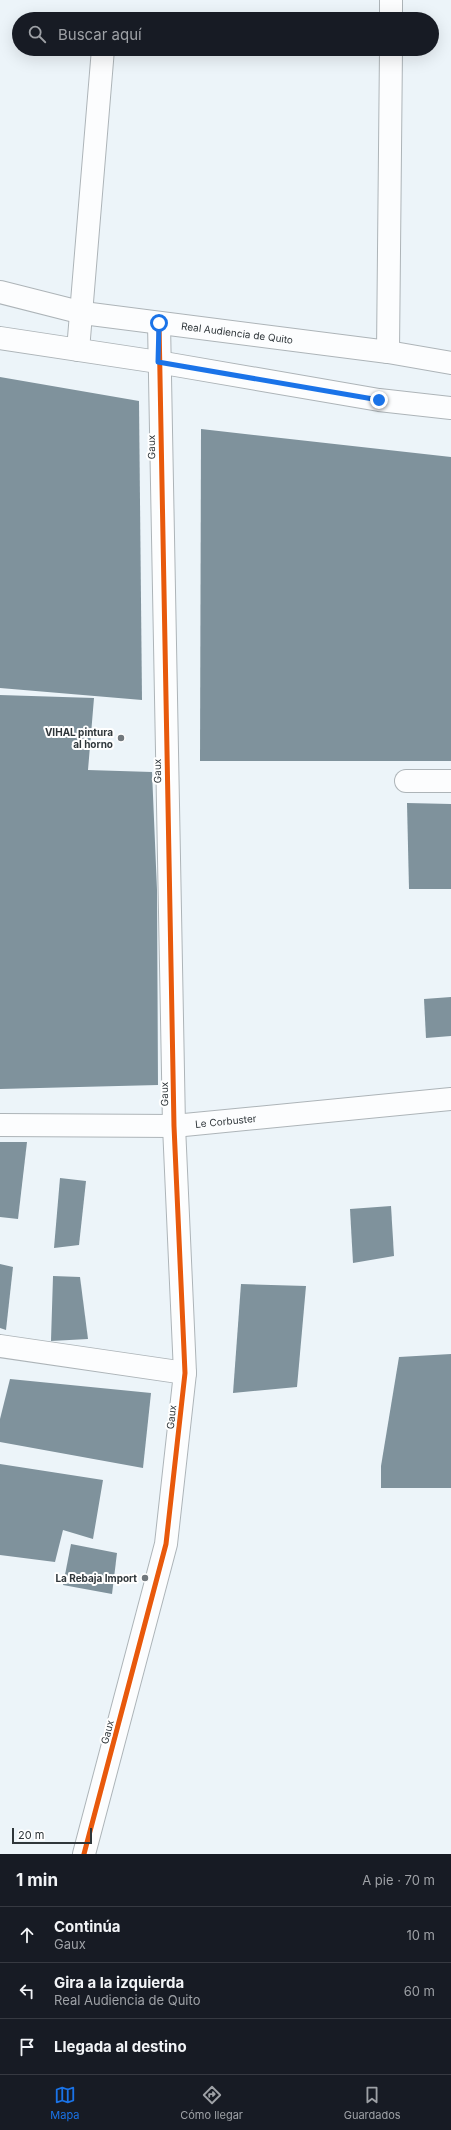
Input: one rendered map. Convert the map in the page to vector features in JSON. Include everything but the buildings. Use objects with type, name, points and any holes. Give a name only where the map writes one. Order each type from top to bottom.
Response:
[{"type":"street","points":[[391,0],[391,12]]},
{"type":"street","points":[[78,350],[83,313],[102,56]]},
{"type":"street","points":[[388,352],[391,56]]},
{"type":"street","name":"Real Audiencia de Quito","points":[[0,292],[83,313],[388,352],[451,363]]},
{"type":"street","name":"Gaux","points":[[84,1854],[166,1544],[185,1373],[174,1126],[158,362],[159,323]]},
{"type":"street","points":[[0,338],[158,362],[379,400],[451,408]]},
{"type":"street","points":[[406,781],[451,781]]},
{"type":"street","name":"Le Corbuster","points":[[0,1125],[174,1126],[451,1099]]},
{"type":"street","points":[[0,1346],[185,1373]]},
{"type":"cycle path","points":[[84,1854],[166,1544],[185,1373],[174,1126],[159,323]]},
{"type":"place","name":"VIHAL pintura al horno","points":[[121,738]]},
{"type":"place","name":"La Rebaja Import","points":[[145,1578]]},
{"type":"route","points":[[159,323],[158,362],[379,400]]}]
